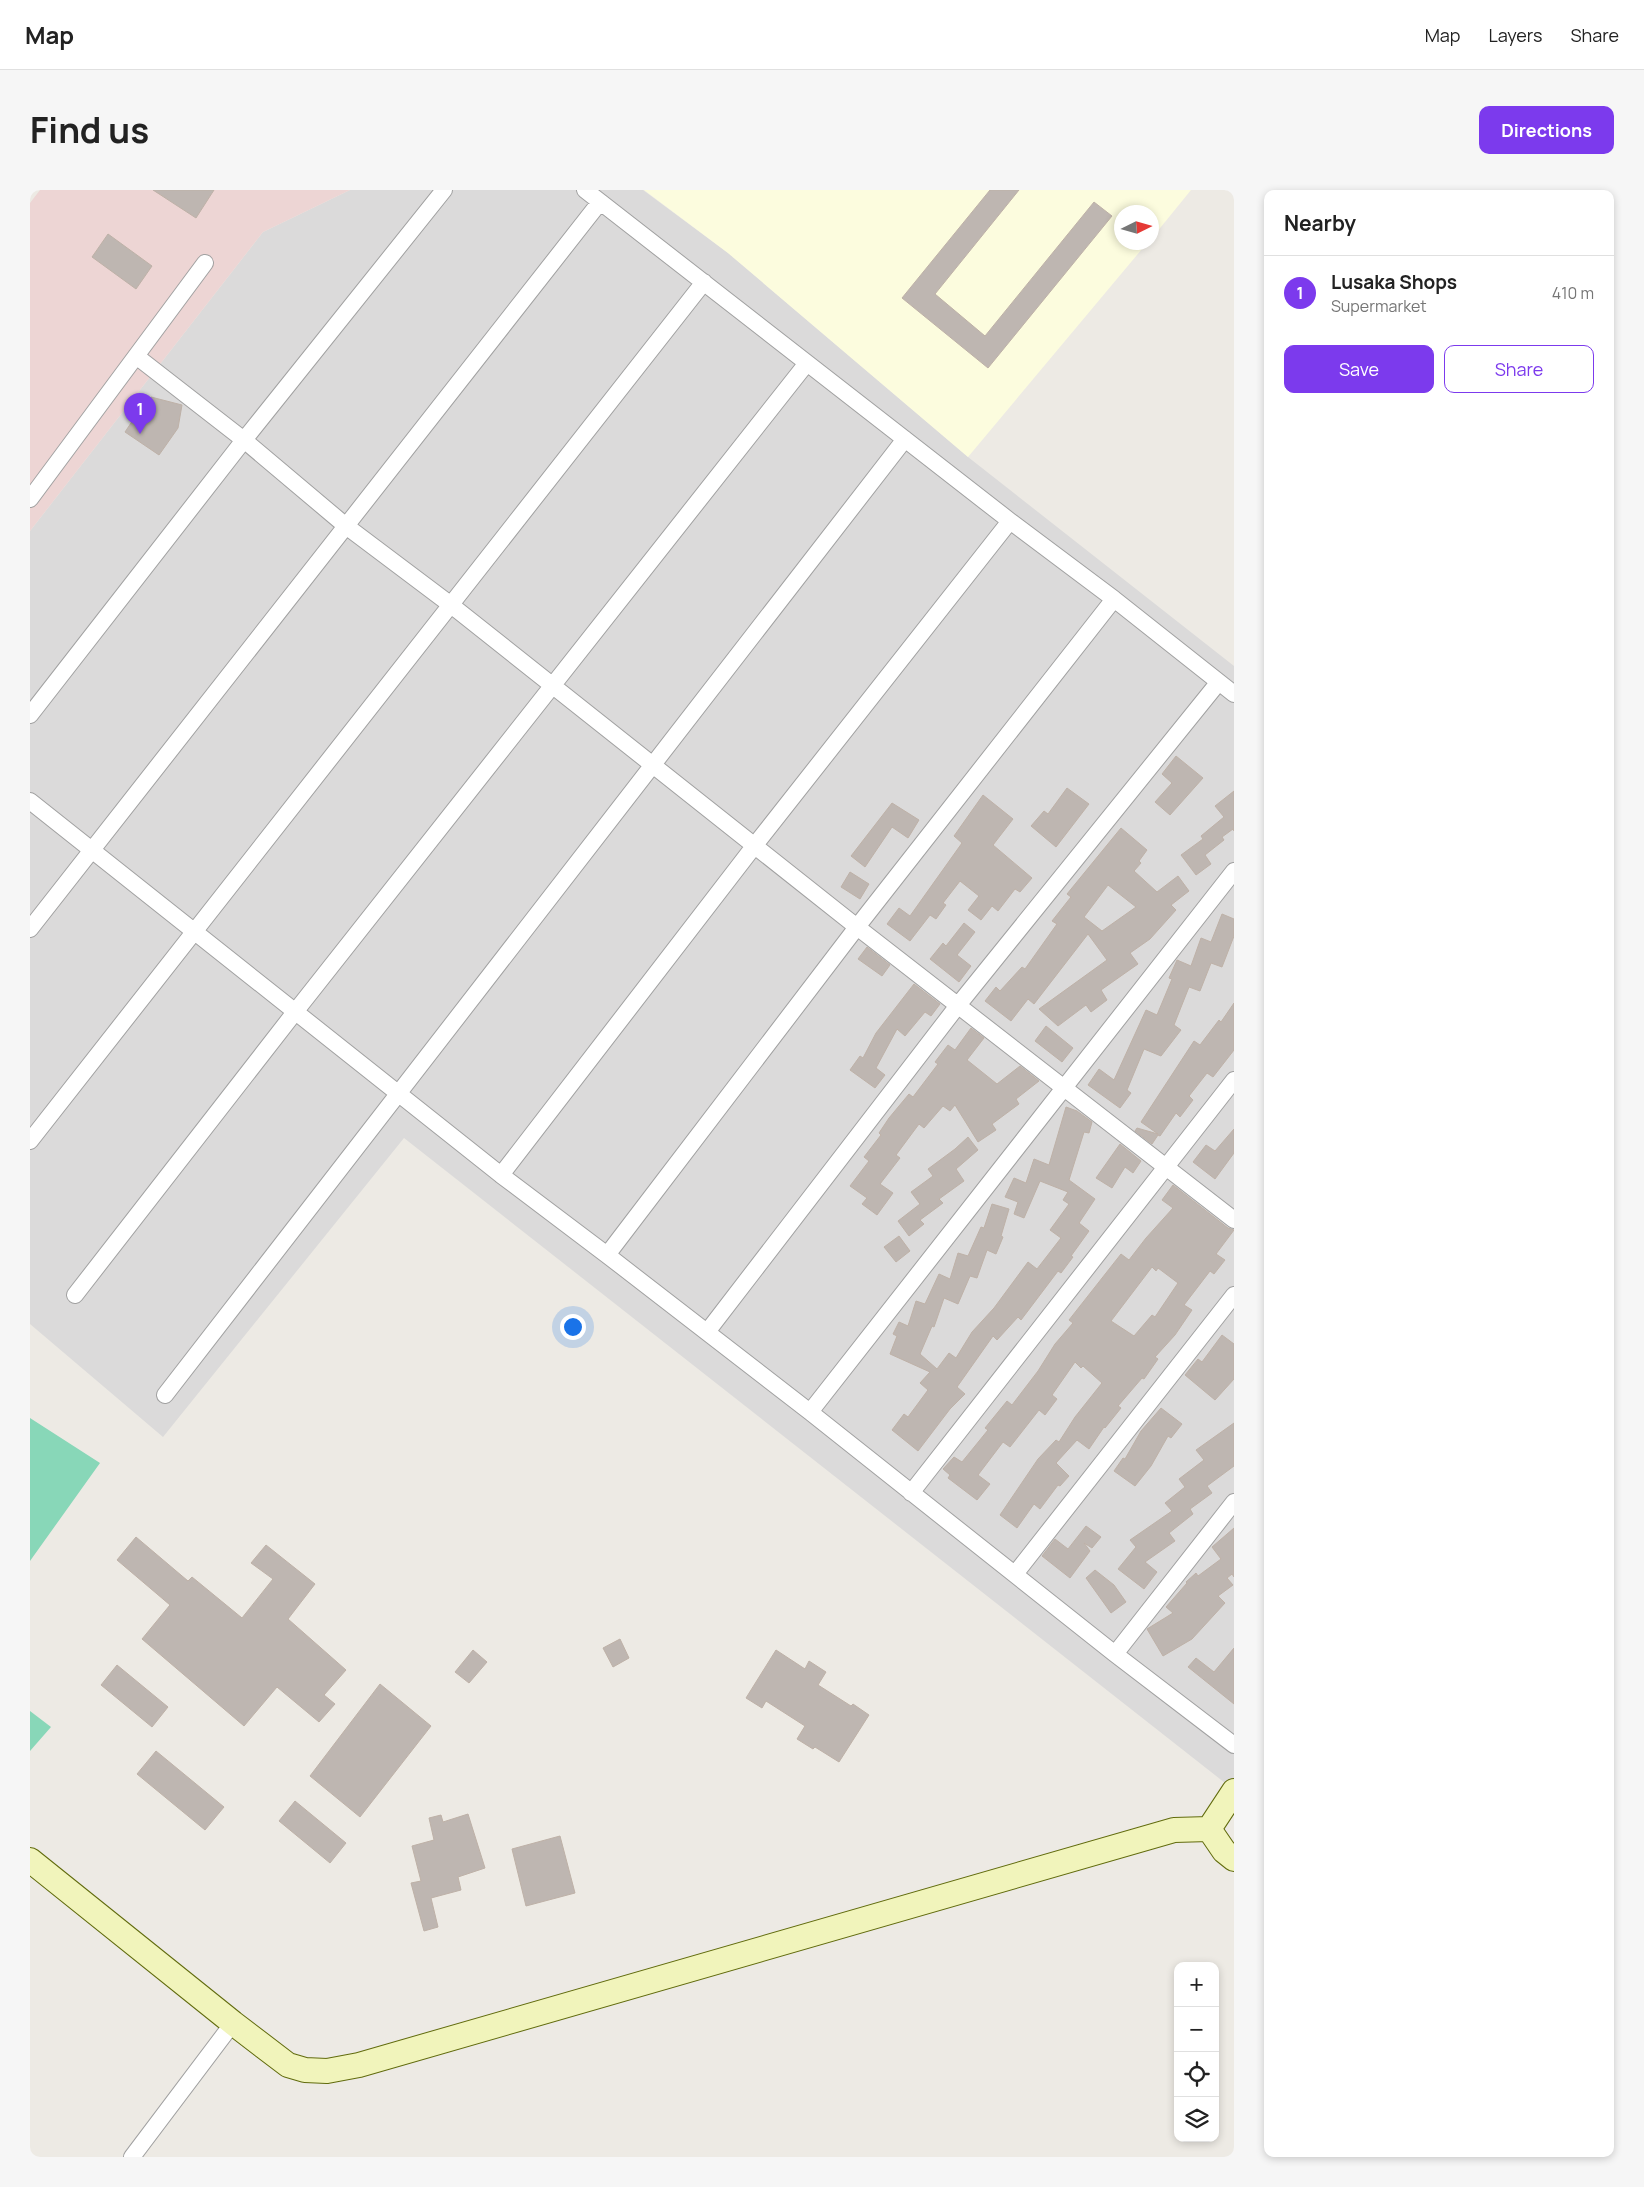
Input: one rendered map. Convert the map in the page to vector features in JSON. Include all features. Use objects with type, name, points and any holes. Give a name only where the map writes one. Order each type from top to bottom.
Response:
[{"type":"street","points":[[30,715],[244,440],[444,190]]},
{"type":"street","points":[[585,190],[1010,521],[1114,598],[1234,694]]},
{"type":"street","points":[[30,929],[90,850],[600,202]]},
{"type":"street","points":[[30,499],[205,263]]},
{"type":"street","points":[[30,1141],[704,282]]},
{"type":"street","points":[[136,356],[244,440],[346,526],[451,605],[857,926],[1166,1165],[1234,1220]]},
{"type":"street","points":[[75,1295],[295,1012],[806,363]]},
{"type":"street","points":[[166,1395],[905,439]]},
{"type":"street","points":[[501,1175],[755,845],[1010,521]]},
{"type":"street","points":[[607,1255],[857,926],[1114,598]]},
{"type":"street","points":[[707,1332],[959,1004],[1218,682]]},
{"type":"street","points":[[30,802],[501,1175],[810,1412],[1115,1654],[1234,1745]]},
{"type":"street","points":[[810,1412],[1234,871]]},
{"type":"street","points":[[911,1493],[1234,1080]]},
{"type":"street","points":[[1015,1574],[1234,1295]]},
{"type":"street","points":[[1115,1654],[1234,1502]]},
{"type":"street","points":[[1209,1828],[1234,1792]]},
{"type":"street","points":[[1209,1828],[1224,1851],[1234,1859]]},
{"type":"street","points":[[30,1860],[288,2065],[305,2070],[327,2070],[360,2065],[1174,1830],[1209,1828]]},
{"type":"street","points":[[132,2157],[233,2023]]},
{"type":"shaded area","points":[[40,190],[350,190],[263,232],[30,531],[30,203]]},
{"type":"shaded area","points":[[350,190],[643,190],[728,253],[968,457],[1234,666],[1234,1790],[404,1138],[163,1437],[30,1324],[30,531],[263,232]]},
{"type":"shaded area","points":[[644,190],[1191,190],[1159,229],[1159,205],[1114,205],[1114,250],[1141,250],[968,457],[728,253]]},
{"type":"green space","points":[[30,1418],[100,1463],[30,1561]]},
{"type":"green space","points":[[30,1711],[51,1727],[30,1751]]},
{"type":"building","points":[[153,190],[214,190],[196,218]]},
{"type":"building","points":[[990,190],[1019,190],[935,294],[985,336],[1094,202],[1112,216],[988,368],[902,298]]},
{"type":"building","points":[[108,234],[152,266],[136,289],[92,257]]},
{"type":"building","points":[[151,397],[182,405],[178,428],[159,455],[125,432],[137,414],[146,421]]},
{"type":"building","points":[[1176,756],[1203,778],[1170,815],[1155,802],[1172,783],[1162,774]]},
{"type":"building","points":[[1067,788],[1089,804],[1056,847],[1031,826],[1044,811],[1048,814]]},
{"type":"building","points":[[1234,791],[1234,831],[1233,829],[1222,837],[1224,840],[1205,855],[1211,864],[1196,875],[1181,855],[1203,839],[1201,836],[1224,817],[1215,806]]},
{"type":"building","points":[[983,795],[1013,819],[993,845],[1032,878],[1020,892],[1015,889],[998,911],[992,906],[981,920],[968,910],[979,896],[960,881],[943,903],[946,905],[936,919],[930,915],[910,941],[887,924],[899,908],[910,916],[962,843],[954,836]]},
{"type":"building","points":[[892,803],[919,820],[908,838],[892,827],[865,867],[851,856]]},
{"type":"building","points":[[1121,828],[1147,850],[1139,861],[1141,863],[1134,871],[1157,892],[1178,876],[1189,891],[1171,905],[1176,910],[1150,939],[1130,953],[1138,964],[1101,990],[1107,1000],[1091,1012],[1086,1005],[1058,1026],[1039,1009],[1107,960],[1088,934],[1034,1004],[1028,999],[1011,1021],[985,1001],[996,987],[1000,991],[1022,967],[1025,969],[1057,924],[1052,921],[1071,897],[1067,894]],"holes":[[[1108,885],[1136,907],[1102,931],[1084,917]]]},
{"type":"building","points":[[850,872],[869,884],[860,899],[841,887]]},
{"type":"building","points":[[1222,914],[1234,919],[1234,936],[1222,967],[1211,963],[1200,991],[1189,987],[1174,1025],[1181,1030],[1161,1056],[1144,1049],[1127,1090],[1131,1093],[1120,1108],[1088,1085],[1099,1069],[1114,1080],[1146,1010],[1157,1015],[1172,979],[1169,978],[1177,960],[1191,966],[1201,938],[1211,942]]},
{"type":"building","points":[[964,923],[975,932],[957,955],[971,966],[959,982],[930,959],[943,943],[946,946]]},
{"type":"building","points":[[867,947],[890,965],[882,976],[858,959]]},
{"type":"building","points":[[914,984],[940,1004],[931,1016],[925,1012],[905,1036],[897,1029],[876,1068],[885,1075],[875,1088],[850,1070],[860,1056],[863,1058],[876,1033]]},
{"type":"building","points":[[1234,1003],[1234,1050],[1213,1077],[1207,1073],[1189,1096],[1193,1100],[1180,1117],[1176,1113],[1152,1144],[1135,1131],[1137,1128],[1158,1134],[1141,1122],[1194,1041],[1200,1045],[1219,1020],[1221,1022]]},
{"type":"building","points":[[1046,1026],[1073,1048],[1062,1062],[1035,1041]]},
{"type":"building","points":[[971,1028],[984,1038],[967,1060],[997,1084],[1020,1066],[1039,1081],[1016,1099],[1019,1104],[992,1124],[996,1130],[978,1142],[955,1105],[950,1111],[943,1106],[924,1128],[919,1124],[896,1155],[900,1158],[880,1184],[893,1193],[877,1215],[862,1204],[867,1198],[850,1186],[869,1161],[864,1157],[881,1135],[879,1133],[889,1118],[909,1094],[913,1097],[938,1064],[935,1062],[948,1045],[955,1050]]},
{"type":"building","points":[[1066,1107],[1077,1111],[1092,1122],[1089,1133],[1084,1132],[1069,1180],[1095,1199],[1079,1223],[1089,1231],[1061,1273],[1058,1271],[1021,1320],[1018,1317],[997,1340],[993,1336],[957,1387],[965,1394],[950,1409],[918,1451],[892,1430],[904,1414],[908,1417],[928,1390],[920,1383],[930,1372],[890,1354],[897,1336],[893,1334],[899,1322],[908,1326],[916,1301],[925,1304],[939,1274],[950,1279],[958,1253],[968,1256],[981,1227],[984,1228],[992,1204],[1009,1209],[1001,1236],[1003,1237],[996,1254],[987,1250],[977,1278],[970,1276],[958,1304],[944,1298],[934,1327],[932,1326],[920,1354],[937,1369],[949,1353],[956,1358],[972,1332],[994,1308],[1028,1262],[1037,1269],[1061,1238],[1050,1230],[1069,1204],[1063,1200],[1068,1192],[1040,1181],[1024,1218],[1014,1214],[1018,1202],[1005,1197],[1014,1178],[1026,1183],[1034,1159],[1049,1165]]},
{"type":"building","points":[[1234,1129],[1234,1153],[1215,1179],[1193,1162],[1206,1145],[1215,1151]]},
{"type":"building","points":[[968,1137],[978,1150],[956,1169],[964,1181],[939,1199],[943,1203],[920,1220],[924,1224],[909,1236],[898,1221],[920,1204],[911,1192],[933,1176],[928,1169]]},
{"type":"building","points":[[1120,1144],[1141,1161],[1133,1173],[1125,1167],[1112,1188],[1096,1178]]},
{"type":"building","points":[[1173,1185],[1228,1228],[1234,1230],[1216,1254],[1225,1260],[1214,1274],[1210,1271],[1184,1305],[1192,1310],[1175,1335],[1155,1357],[1158,1359],[1144,1379],[1142,1378],[1118,1406],[1121,1408],[1104,1427],[1089,1449],[1077,1440],[1056,1463],[1069,1476],[1060,1486],[1058,1485],[1040,1509],[1034,1504],[1017,1528],[1000,1515],[1038,1459],[1056,1440],[1059,1442],[1075,1417],[1102,1383],[1083,1366],[1081,1368],[1075,1362],[1052,1395],[1057,1399],[1045,1415],[1039,1410],[1010,1447],[1003,1442],[978,1475],[990,1484],[977,1500],[948,1478],[950,1475],[943,1469],[954,1457],[962,1462],[988,1430],[985,1428],[1007,1401],[1012,1405],[1038,1371],[1055,1344],[1073,1323],[1069,1320],[1121,1254],[1129,1260],[1173,1208],[1162,1200]],"holes":[[[1152,1267],[1156,1271],[1158,1268],[1178,1283],[1155,1317],[1152,1315],[1134,1336],[1111,1321]]]},
{"type":"building","points":[[899,1236],[910,1251],[896,1262],[884,1247]]},
{"type":"building","points":[[1222,1335],[1234,1344],[1234,1379],[1215,1400],[1185,1375],[1198,1359],[1202,1362]]},
{"type":"building","points":[[1161,1408],[1182,1424],[1171,1438],[1168,1436],[1151,1466],[1135,1486],[1114,1471],[1123,1458],[1125,1459],[1141,1431]]},
{"type":"building","points":[[1234,1423],[1234,1466],[1207,1486],[1212,1493],[1190,1509],[1193,1514],[1169,1533],[1175,1541],[1145,1562],[1157,1572],[1144,1589],[1118,1569],[1136,1547],[1130,1540],[1172,1511],[1165,1503],[1185,1487],[1179,1479],[1204,1460],[1196,1450]]},
{"type":"building","points":[[1086,1526],[1101,1537],[1092,1548],[1084,1543],[1090,1551],[1070,1578],[1042,1556],[1055,1539],[1068,1549]]},
{"type":"building","points":[[1234,1528],[1234,1577],[1232,1574],[1227,1578],[1233,1585],[1218,1596],[1225,1603],[1192,1639],[1163,1656],[1147,1629],[1173,1613],[1166,1607],[1186,1582],[1196,1573],[1198,1576],[1221,1559],[1212,1547]]},
{"type":"building","points":[[136,1537],[188,1581],[192,1577],[242,1618],[273,1579],[251,1563],[266,1545],[315,1584],[288,1619],[346,1670],[324,1695],[335,1704],[319,1722],[277,1687],[244,1726],[142,1639],[170,1605],[117,1560]]},
{"type":"building","points":[[1095,1570],[1114,1585],[1126,1602],[1111,1613],[1086,1578]]},
{"type":"building","points":[[620,1639],[629,1658],[613,1667],[603,1648]]},
{"type":"building","points":[[1234,1648],[1234,1704],[1188,1667],[1196,1658],[1214,1672]]},
{"type":"building","points":[[473,1650],[487,1662],[469,1683],[455,1672]]},
{"type":"building","points":[[776,1650],[805,1669],[809,1661],[826,1672],[818,1685],[869,1715],[839,1762],[815,1747],[813,1749],[797,1739],[805,1726],[766,1701],[762,1708],[746,1698]]},
{"type":"building","points":[[117,1665],[168,1707],[152,1727],[101,1685]]},
{"type":"building","points":[[380,1684],[431,1726],[360,1817],[310,1776]]},
{"type":"building","points":[[156,1751],[224,1807],[205,1830],[137,1774]]},
{"type":"building","points":[[295,1801],[346,1843],[330,1863],[279,1821]]},
{"type":"building","points":[[468,1814],[485,1868],[458,1877],[461,1890],[431,1898],[438,1927],[424,1931],[411,1883],[421,1881],[412,1846],[434,1840],[429,1818],[441,1815],[443,1822]]},
{"type":"building","points":[[560,1836],[575,1893],[526,1906],[512,1849]]},
{"type":"place","name":"Lusaka Shops","points":[[140,434]]}]
